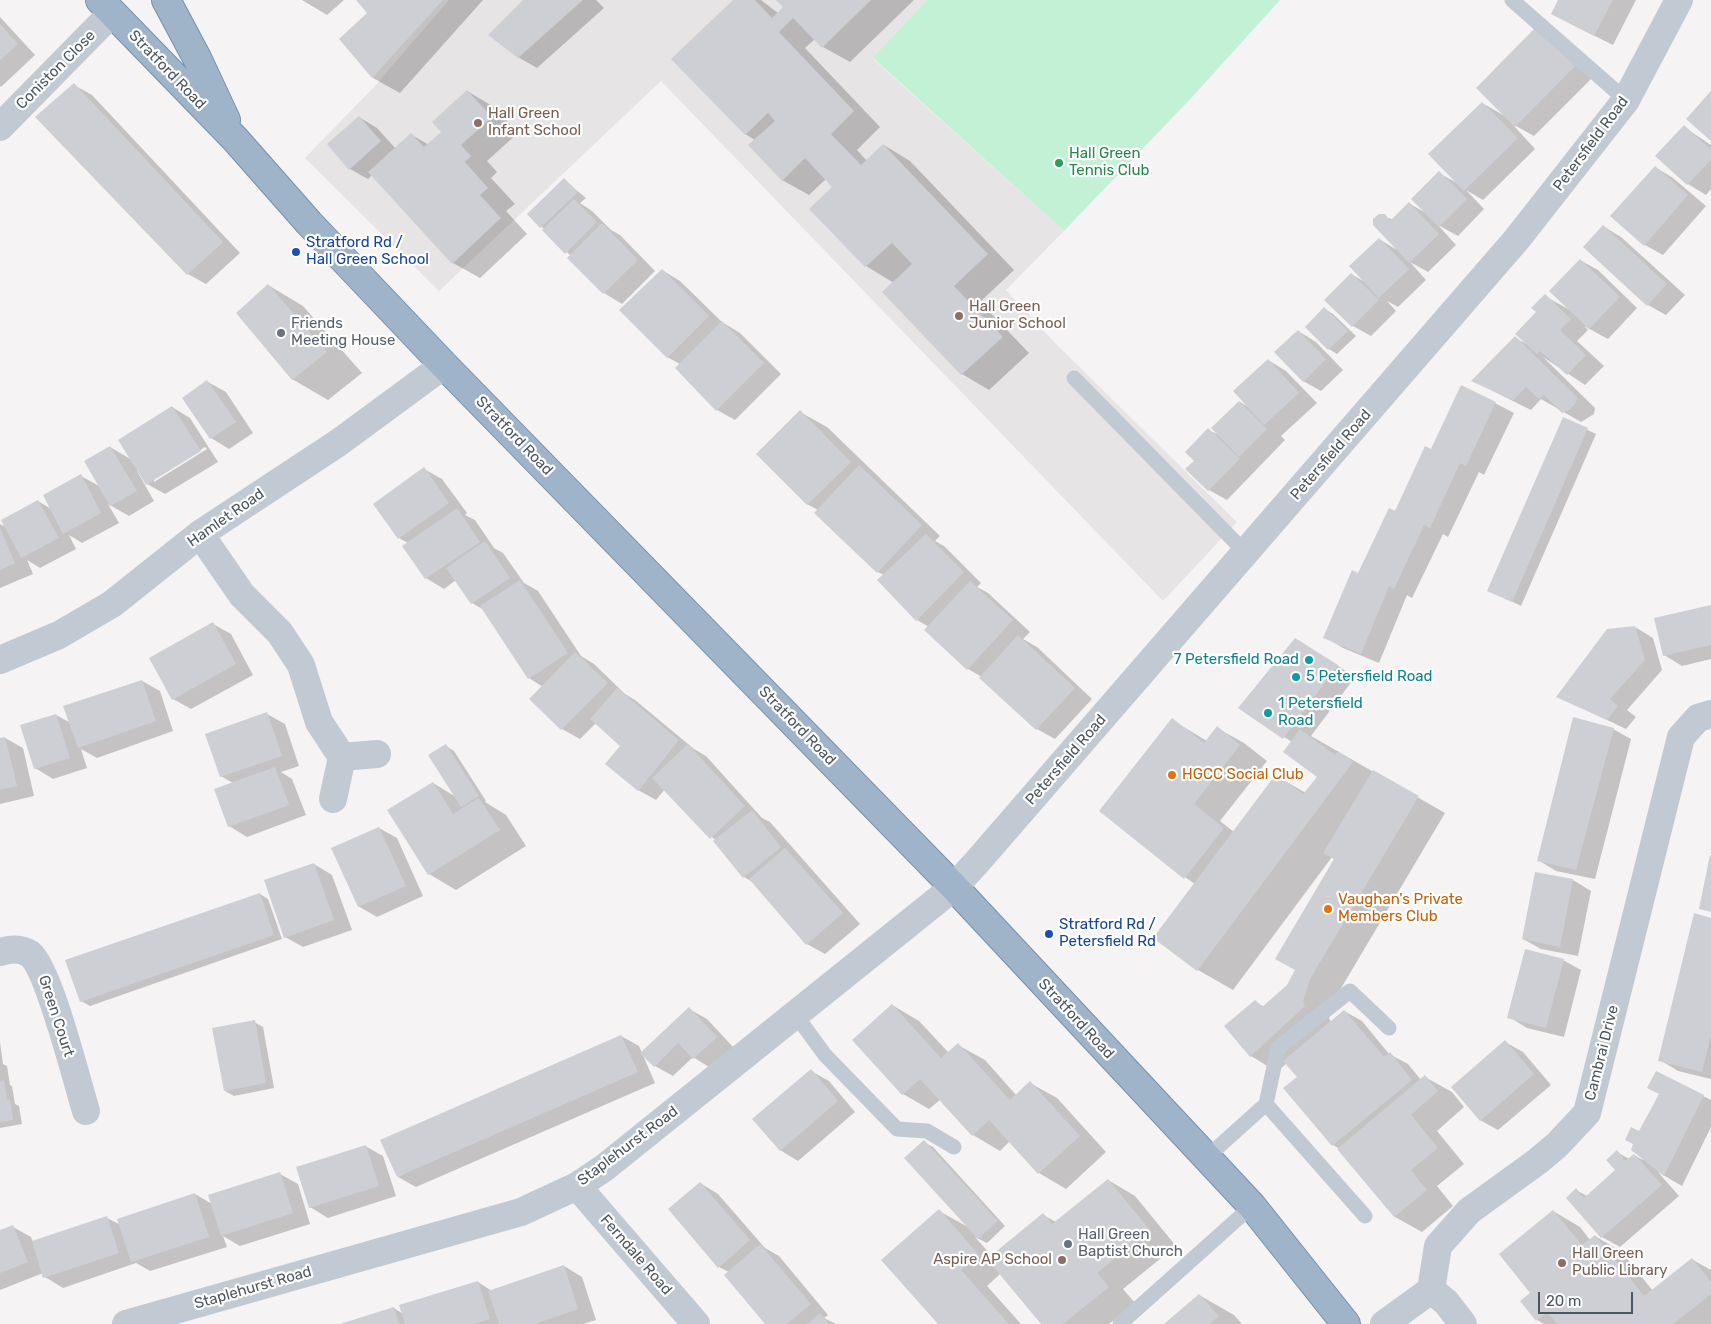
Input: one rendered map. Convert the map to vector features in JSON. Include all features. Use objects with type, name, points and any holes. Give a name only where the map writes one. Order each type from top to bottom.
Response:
[{"type":"highway","name":"Stratford Road","points":[[167,0],[235,139]]},
{"type":"highway","name":"Stratford Road","points":[[113,4],[309,223],[954,887],[1252,1206],[1346,1324]]},
{"type":"street","name":"Petersfield Road","points":[[954,887],[1517,239],[1626,100],[1679,0]]},
{"type":"street","name":"Coniston Close","points":[[0,127],[113,4]]},
{"type":"street","name":"Hamlet Road","points":[[0,660],[58,635],[112,604],[200,534],[338,443],[444,364]]},
{"type":"street","points":[[200,534],[242,594],[280,633],[301,665],[320,722],[342,757],[333,799]]},
{"type":"street","name":"Cambrai Drive","points":[[1431,1290],[1438,1246],[1469,1211],[1538,1161],[1557,1145],[1587,1113],[1681,737],[1698,718],[1711,714]]},
{"type":"street","points":[[342,757],[377,754]]},
{"type":"street","name":"Staplehurst Road","points":[[126,1324],[521,1212],[577,1186],[604,1168],[954,887]]},
{"type":"street","name":"Green Court","points":[[0,952],[14,948],[30,954],[44,975],[86,1111]]},
{"type":"street","name":"Ferndale Road","points":[[577,1186],[696,1324]]},
{"type":"street","points":[[1384,1324],[1431,1290],[1446,1302],[1463,1324]]},
{"type":"lane","points":[[1512,0],[1626,100]]},
{"type":"lane","points":[[1074,378],[1246,552]]},
{"type":"lane","points":[[1206,1158],[1266,1104],[1278,1048],[1350,990],[1389,1028]]},
{"type":"lane","points":[[796,1014],[825,1055],[897,1129],[927,1131],[954,1147]]},
{"type":"lane","points":[[1266,1104],[1364,1216]]},
{"type":"lane","points":[[1120,1324],[1252,1206]]},
{"type":"shaded area","name":"Hall Green Junior School","points":[[449,0],[927,0],[873,59],[1064,231],[1006,290],[1054,342],[1237,522],[1163,601],[661,81],[439,291],[305,158],[373,88]]},
{"type":"green space","name":"Hall Green Tennis Club","points":[[927,0],[1280,0],[1193,96],[1064,231],[873,58]]},
{"type":"building","points":[[356,0],[443,0],[372,78],[339,39],[367,13]]},
{"type":"building","points":[[523,0],[583,0],[518,58],[488,35]]},
{"type":"building","points":[[733,0],[755,0],[772,18],[783,7],[776,0],[871,0],[822,48],[793,18],[779,32],[854,111],[831,134],[861,165],[883,144],[988,254],[954,286],[1003,337],[961,375],[882,292],[912,264],[892,243],[865,267],[809,209],[832,187],[805,158],[782,181],[748,145],[775,121],[768,113],[745,135],[671,59]]},
{"type":"building","points":[[1558,0],[1613,0],[1594,36],[1551,14]]},
{"type":"building","points":[[0,24],[18,44],[0,60]]},
{"type":"building","points":[[1536,27],[1575,66],[1515,127],[1476,88]]},
{"type":"building","points":[[74,83],[223,242],[187,275],[35,117]]},
{"type":"building","points":[[467,90],[492,117],[461,145],[471,156],[465,162],[488,188],[480,195],[501,218],[452,264],[368,172],[411,133],[424,147],[441,132],[432,122]]},
{"type":"building","points":[[1711,91],[1711,141],[1686,119]]},
{"type":"building","points":[[1482,102],[1518,138],[1464,191],[1428,154]]},
{"type":"building","points":[[359,116],[381,141],[349,170],[327,144]]},
{"type":"building","points":[[1684,125],[1711,150],[1711,160],[1687,185],[1655,156]]},
{"type":"building","points":[[1655,166],[1688,195],[1644,246],[1610,216]]},
{"type":"building","points":[[1439,171],[1467,199],[1439,227],[1411,199]]},
{"type":"building","points":[[564,178],[578,192],[540,228],[527,214]]},
{"type":"building","points":[[574,199],[597,222],[565,254],[542,230]]},
{"type":"building","points":[[1409,202],[1439,234],[1409,263],[1373,225],[1373,219],[1379,214],[1385,214],[1390,221]]},
{"type":"building","points":[[602,223],[638,260],[603,294],[567,258]]},
{"type":"building","points":[[1603,225],[1667,284],[1647,306],[1583,247]]},
{"type":"building","points":[[1379,238],[1409,269],[1379,298],[1349,266]]},
{"type":"building","points":[[1580,259],[1620,297],[1589,329],[1549,291]]},
{"type":"building","points":[[662,269],[709,316],[667,358],[619,310]]},
{"type":"building","points":[[1351,273],[1379,300],[1352,327],[1324,300]]},
{"type":"building","name":"Friends Meeting House","points":[[268,284],[327,352],[292,380],[236,313]]},
{"type":"building","points":[[1545,294],[1571,319],[1560,330],[1586,355],[1567,375],[1540,351],[1537,354],[1515,334],[1536,312],[1531,308]]},
{"type":"building","points":[[1324,307],[1348,331],[1328,350],[1305,327]]},
{"type":"building","points":[[722,321],[764,363],[716,411],[675,368]]},
{"type":"building","points":[[1298,330],[1326,359],[1303,382],[1274,352]]},
{"type":"building","points":[[1515,336],[1577,397],[1576,403],[1569,410],[1562,413],[1544,395],[1539,399],[1526,387],[1513,400],[1471,381]]},
{"type":"building","points":[[1268,359],[1299,393],[1264,425],[1233,391]]},
{"type":"building","points":[[207,380],[236,422],[210,439],[182,398]]},
{"type":"building","points":[[1461,385],[1496,402],[1466,466],[1460,463],[1430,528],[1424,525],[1394,589],[1389,586],[1361,654],[1323,638],[1352,570],[1358,573],[1389,508],[1395,511],[1425,446],[1431,449]]},
{"type":"building","points":[[1239,401],[1267,429],[1239,457],[1211,428]]},
{"type":"building","points":[[172,406],[201,451],[146,485],[118,440]]},
{"type":"building","points":[[800,410],[851,462],[807,505],[756,454]]},
{"type":"building","points":[[1563,417],[1588,428],[1512,602],[1487,591]]},
{"type":"building","points":[[1208,428],[1240,459],[1208,491],[1185,469],[1194,461],[1185,452]]},
{"type":"building","points":[[110,446],[137,491],[110,506],[84,461]]},
{"type":"building","points":[[859,465],[922,525],[877,573],[814,513]]},
{"type":"building","points":[[424,467],[449,503],[398,539],[373,504]]},
{"type":"building","points":[[81,474],[101,513],[63,534],[43,495]]},
{"type":"building","points":[[38,500],[59,538],[21,558],[1,520]]},
{"type":"building","points":[[457,508],[480,542],[425,579],[402,546]]},
{"type":"building","points":[[0,528],[15,563],[0,570]]},
{"type":"building","points":[[926,534],[964,572],[916,621],[877,580]]},
{"type":"building","points":[[485,541],[510,578],[471,604],[446,568]]},
{"type":"building","points":[[520,580],[568,653],[528,679],[480,606]]},
{"type":"building","points":[[970,581],[1013,620],[967,670],[924,630]]},
{"type":"building","points":[[1711,605],[1711,645],[1663,656],[1654,618]]},
{"type":"building","points":[[213,622],[236,664],[172,700],[149,658]]},
{"type":"building","points":[[1635,626],[1645,660],[1610,699],[1618,706],[1607,720],[1556,697],[1607,629]]},
{"type":"building","points":[[1018,635],[1075,688],[1036,730],[979,678]]},
{"type":"building","points":[[1295,638],[1338,665],[1283,739],[1238,708]]},
{"type":"building","points":[[575,652],[608,683],[561,730],[529,699]]},
{"type":"building","points":[[142,680],[156,721],[78,748],[63,706]]},
{"type":"building","points":[[617,688],[679,740],[638,791],[605,764],[620,746],[590,719]]},
{"type":"building","points":[[267,712],[282,756],[220,777],[205,734]]},
{"type":"building","points":[[56,714],[70,758],[34,769],[20,725]]},
{"type":"building","points":[[1573,717],[1614,728],[1576,870],[1537,861]]},
{"type":"building","name":"HGCC Social Club","points":[[1172,718],[1204,743],[1217,726],[1240,745],[1194,804],[1224,828],[1184,879],[1099,811]]},
{"type":"building","points":[[1300,729],[1335,755],[1338,751],[1353,762],[1197,971],[1153,938],[1276,774],[1303,794],[1317,777],[1283,752]]},
{"type":"building","points":[[5,737],[17,786],[0,790],[0,738]]},
{"type":"building","points":[[446,744],[479,796],[461,807],[428,755]]},
{"type":"building","points":[[688,744],[745,806],[710,839],[652,778]]},
{"type":"building","points":[[275,767],[289,805],[228,827],[214,789]]},
{"type":"building","name":"Vaughan's Private Members Club","points":[[1373,770],[1419,796],[1310,979],[1303,1002],[1305,1006],[1250,1057],[1224,1026],[1255,1000],[1262,1007],[1287,985],[1295,970],[1275,959],[1334,859],[1323,853]]},
{"type":"building","points":[[433,782],[453,814],[479,798],[500,830],[428,875],[387,810]]},
{"type":"building","points":[[752,810],[781,847],[743,878],[713,841]]},
{"type":"building","points":[[379,827],[406,886],[358,907],[331,848]]},
{"type":"building","points":[[785,848],[843,913],[806,945],[749,879]]},
{"type":"building","points":[[1711,855],[1711,912],[1699,909]]},
{"type":"building","points":[[314,863],[334,920],[284,938],[264,880]]},
{"type":"building","points":[[1535,872],[1573,879],[1560,947],[1522,939]]},
{"type":"building","points":[[260,893],[274,935],[80,1002],[65,960]]},
{"type":"building","points":[[1694,913],[1711,918],[1711,1036],[1702,1072],[1658,1061]]},
{"type":"building","points":[[1525,949],[1564,959],[1546,1028],[1507,1018]]},
{"type":"building","points":[[892,1004],[941,1058],[958,1043],[1010,1100],[1030,1081],[1080,1136],[1038,1174],[989,1120],[972,1136],[920,1079],[902,1095],[852,1040]]},
{"type":"building","points":[[689,1007],[717,1037],[693,1059],[678,1043],[654,1067],[640,1053]]},
{"type":"building","points":[[1344,1010],[1384,1057],[1390,1052],[1412,1080],[1332,1146],[1283,1088],[1297,1077],[1283,1061]]},
{"type":"building","points":[[255,1020],[266,1083],[224,1091],[212,1028]]},
{"type":"building","points":[[621,1035],[638,1072],[397,1177],[380,1140]]},
{"type":"building","points":[[1505,1040],[1534,1074],[1480,1121],[1451,1087]]},
{"type":"building","points":[[811,1069],[838,1101],[780,1151],[752,1119]]},
{"type":"building","points":[[1656,1071],[1704,1095],[1664,1176],[1631,1150],[1633,1144],[1625,1140],[1631,1127],[1639,1131],[1659,1094],[1647,1088]]},
{"type":"building","points":[[1425,1075],[1438,1091],[1411,1115],[1438,1148],[1411,1170],[1427,1190],[1394,1217],[1337,1149]]},
{"type":"building","points":[[4,1080],[13,1120],[0,1122],[0,1081]]},
{"type":"building","points":[[924,1140],[998,1221],[978,1239],[904,1158]]},
{"type":"building","points":[[366,1145],[379,1186],[309,1208],[296,1167]]},
{"type":"building","points":[[1617,1150],[1625,1161],[1634,1154],[1662,1185],[1601,1238],[1566,1198],[1576,1188],[1584,1198],[1615,1170],[1606,1160]]},
{"type":"building","points":[[280,1172],[293,1213],[221,1236],[208,1195]]},
{"type":"building","name":"Hall Green Baptist Church","points":[[1108,1179],[1150,1230],[1097,1273],[1109,1287],[1063,1324],[1041,1324],[987,1259],[1043,1213],[1052,1224]]},
{"type":"building","points":[[700,1182],[750,1240],[718,1268],[668,1209]]},
{"type":"building","points":[[195,1193],[209,1237],[131,1262],[117,1219]]},
{"type":"building","points":[[939,1209],[978,1254],[961,1270],[1009,1324],[938,1324],[881,1260]]},
{"type":"building","name":"Hall Green Public Library","points":[[1553,1210],[1582,1245],[1595,1235],[1644,1296],[1692,1258],[1711,1282],[1711,1294],[1673,1324],[1557,1324],[1547,1312],[1536,1321],[1520,1301],[1530,1293],[1499,1254]]},
{"type":"building","points":[[107,1216],[119,1253],[43,1278],[32,1241]]},
{"type":"building","points":[[13,1225],[28,1262],[0,1273],[0,1230]]},
{"type":"building","points":[[760,1244],[811,1304],[787,1324],[765,1324],[724,1275]]},
{"type":"building","points":[[564,1265],[578,1309],[535,1324],[499,1324],[488,1291]]},
{"type":"building","points":[[478,1281],[490,1319],[473,1324],[405,1324],[399,1305]]},
{"type":"building","points":[[1199,1294],[1219,1316],[1210,1324],[1164,1324]]},
{"type":"building","points":[[394,1307],[399,1324],[340,1324]]},
{"type":"building","points":[[820,1313],[829,1324],[807,1324]]},
{"type":"place","name":"Hall Green Infant School","points":[[478,123]]},
{"type":"place","name":"Hall Green Tennis Club","points":[[1059,163]]},
{"type":"place","name":"Stratford Rd / Hall Green School","points":[[296,252]]},
{"type":"place","name":"Hall Green Junior School","points":[[959,316]]},
{"type":"place","name":"Friends Meeting House","points":[[281,333]]},
{"type":"place","name":"7 Petersfield Road","points":[[1309,660]]},
{"type":"place","name":"5 Petersfield Road","points":[[1296,677]]},
{"type":"place","name":"1 Petersfield Road","points":[[1268,713]]},
{"type":"place","name":"HGCC Social Club","points":[[1172,775]]},
{"type":"place","name":"Vaughan's Private Members Club","points":[[1328,909]]},
{"type":"place","name":"Stratford Rd / Petersfield Rd","points":[[1049,934]]},
{"type":"place","name":"Hall Green Baptist Church","points":[[1068,1244]]},
{"type":"place","name":"Aspire AP School","points":[[1062,1260]]},
{"type":"place","name":"Hall Green Public Library","points":[[1562,1263]]}]
